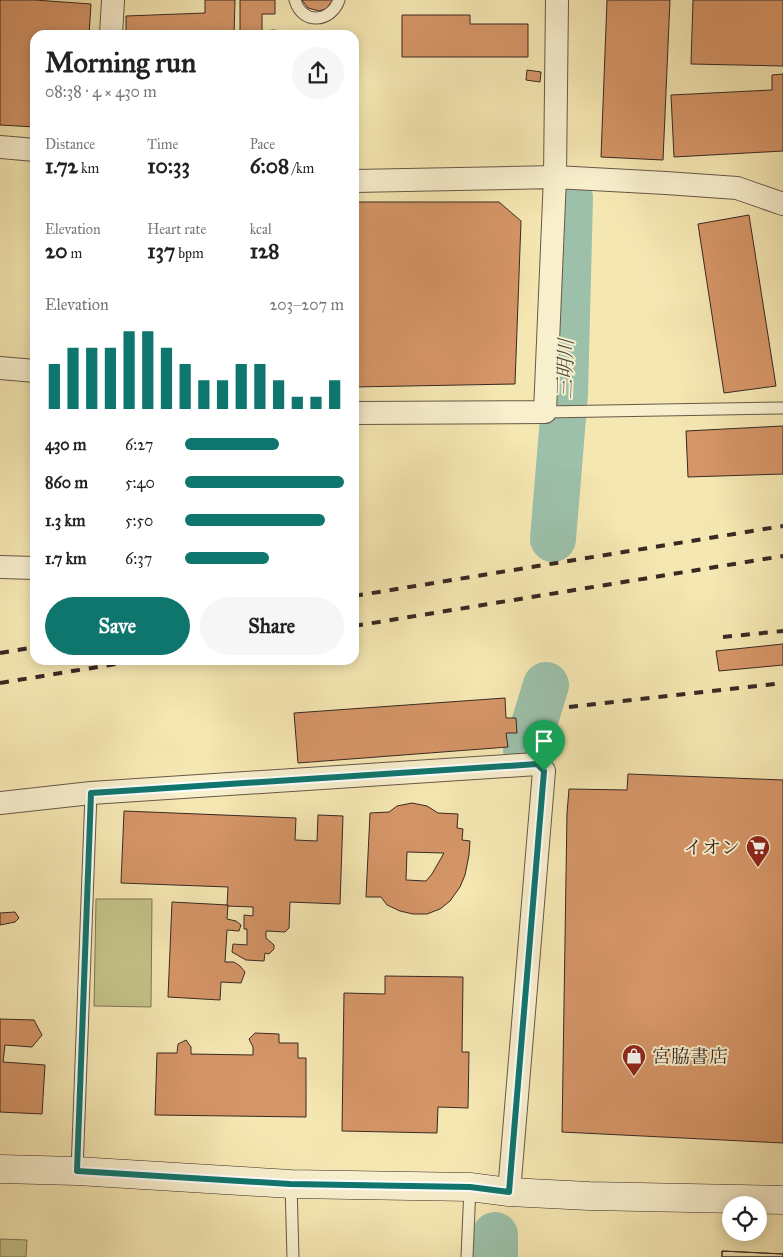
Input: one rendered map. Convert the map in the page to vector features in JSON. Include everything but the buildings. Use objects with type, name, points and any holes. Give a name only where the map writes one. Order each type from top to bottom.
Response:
[{"type":"street","points":[[110,30],[113,0]]},
{"type":"street","points":[[359,413],[550,412],[557,0]]},
{"type":"street","points":[[0,147],[30,150]]},
{"type":"street","points":[[359,181],[555,177],[737,188],[783,204]]},
{"type":"street","points":[[0,368],[30,371]]},
{"type":"street","points":[[0,567],[30,568]]},
{"type":"street","points":[[0,804],[91,793],[537,764],[544,771],[509,1192]]},
{"type":"street","points":[[0,1169],[77,1171],[290,1184],[470,1187],[509,1192],[589,1196],[783,1200]]},
{"type":"lane","points":[[295,0],[298,9],[304,15],[320,18],[332,12],[339,0]]},
{"type":"lane","points":[[550,412],[783,408]]},
{"type":"lane","points":[[77,1171],[91,793]]},
{"type":"lane","points":[[290,1184],[293,1257]]},
{"type":"lane","points":[[466,1257],[470,1187]]},
{"type":"shaded area","points":[[96,899],[152,899],[151,1007],[94,1006]]},
{"type":"shaded area","points":[[0,1239],[27,1240],[26,1257],[0,1257]]},
{"type":"waterway","name":"三明川","points":[[553,539],[565,394],[570,198]]},
{"type":"waterway","name":"三明川","points":[[526,750],[546,685]]},
{"type":"waterway","name":"三明川","points":[[495,1235],[495,1257]]},
{"type":"railway","points":[[359,595],[783,526]]},
{"type":"railway","points":[[359,625],[783,556]]},
{"type":"railway","points":[[723,637],[783,631]]},
{"type":"railway","points":[[0,653],[30,648]]},
{"type":"railway","points":[[0,683],[110,665]]},
{"type":"railway","points":[[569,707],[783,683]]},
{"type":"place","name":"イオン","points":[[758,868]]},
{"type":"place","name":"宮脇書店","points":[[634,1077]]},
{"type":"route","points":[[537,764],[544,771],[509,1192],[470,1187],[290,1184],[77,1171],[91,793],[537,764]]}]
